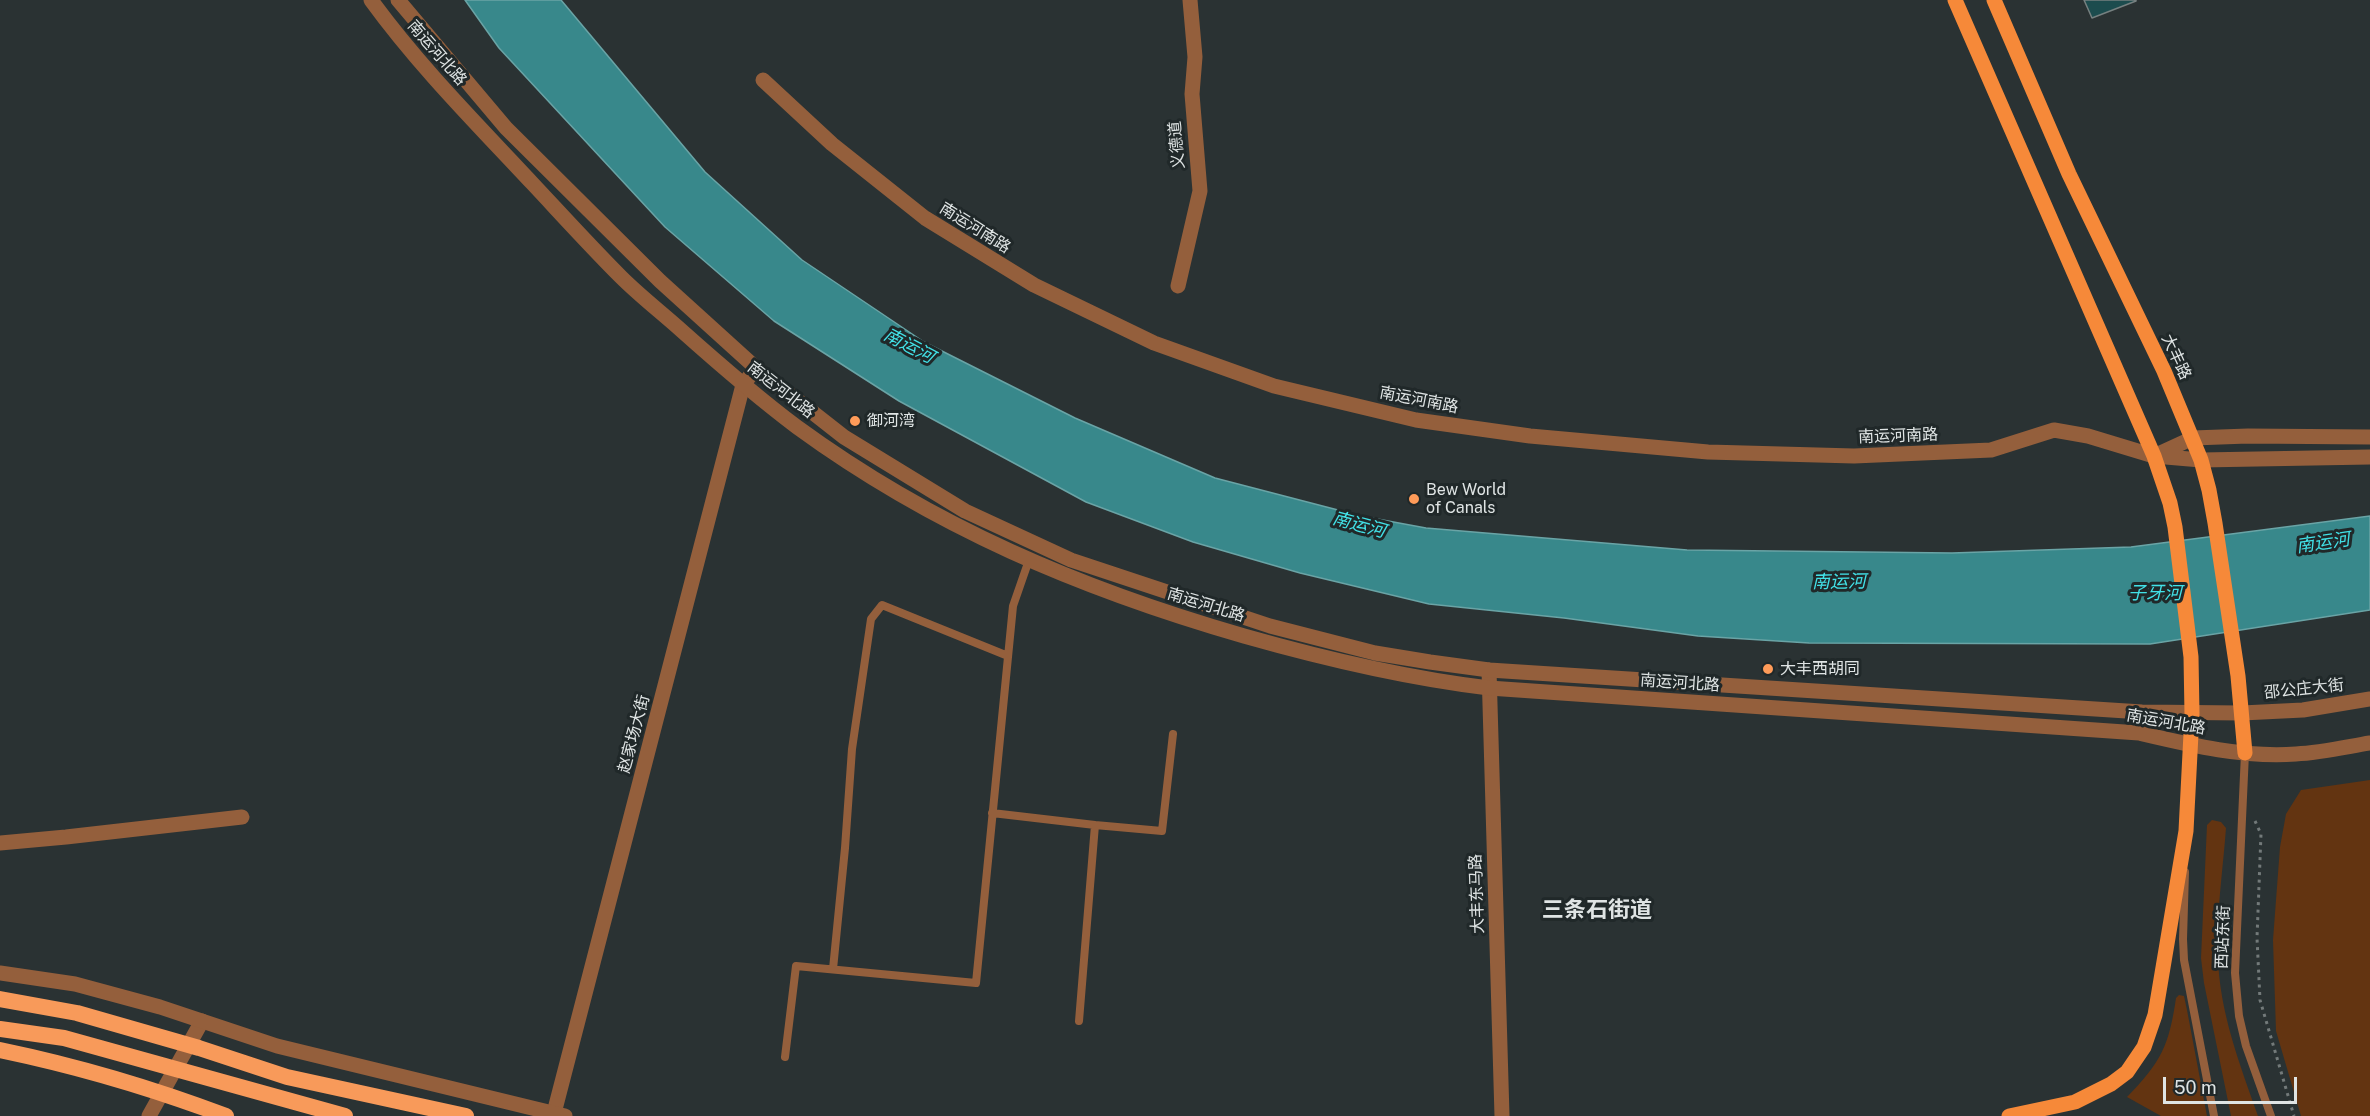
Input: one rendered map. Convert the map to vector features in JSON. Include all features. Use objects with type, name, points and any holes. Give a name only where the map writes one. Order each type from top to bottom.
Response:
[{"type":"highway","points":[[0,999],[87,1015],[287,1077],[466,1116]]},
{"type":"highway","points":[[0,1029],[64,1038],[345,1116]]},
{"type":"highway","points":[[0,1050],[75,1066],[180,1098],[226,1116]]},
{"type":"main road","points":[[1955,0],[2154,456],[2170,503],[2175,527],[2191,657],[2192,714],[2186,831],[2155,1015],[2144,1047],[2127,1072],[2094,1093],[2075,1102],[2009,1116]]},
{"type":"main road","name":"大丰路","points":[[1994,0],[2069,174],[2163,370],[2201,460],[2210,490],[2235,651],[2245,753]]},
{"type":"street","name":"南运河北路","points":[[371,0],[389,25],[446,92],[623,279],[743,385],[799,428],[880,481],[967,532],[1029,561],[1162,611],[1322,658],[1444,683],[2139,733],[2190,745],[2245,753]]},
{"type":"street","name":"南运河北路","points":[[398,0],[506,128],[660,281],[756,368],[844,437],[965,511],[1071,560],[1270,626],[1375,653],[1489,670],[2192,714],[2242,713]]},
{"type":"street","name":"义德道","points":[[1178,285],[1200,191],[1192,94],[1196,57],[1190,0]]},
{"type":"street","name":"南运河南路","points":[[763,80],[832,144],[925,218],[1034,285],[1154,343],[1274,386],[1416,420],[1530,436],[1708,452],[1854,456],[1991,450],[2054,430],[2088,436],[2154,456],[2201,460],[2370,456]]},
{"type":"street","name":"赵家场大街","points":[[560,1114],[743,385],[756,368]]},
{"type":"street","points":[[2154,456],[2193,438],[2370,436]]},
{"type":"street","name":"大丰东马路","points":[[1489,670],[1502,1116]]},
{"type":"street","name":"邵公庄大街","points":[[2242,713],[2303,710],[2370,699]]},
{"type":"street","points":[[2245,753],[2297,754],[2370,743]]},
{"type":"street","points":[[0,843],[242,817]]},
{"type":"street","points":[[0,973],[75,984],[202,1021],[277,1046],[560,1114]]},
{"type":"street","points":[[149,1116],[202,1021]]},
{"type":"lane","points":[[785,1057],[796,966],[976,983],[1013,606],[1034,544]]},
{"type":"lane","points":[[833,969],[852,748],[871,619],[882,605],[1008,656]]},
{"type":"lane","points":[[992,813],[1162,831],[1173,734]]},
{"type":"lane","name":"西站东街","points":[[2245,753],[2235,973],[2246,1046],[2271,1116]]},
{"type":"lane","points":[[1079,1021],[1095,825]]},
{"type":"lane","points":[[2186,831],[2184,960],[2214,1116]]},
{"type":"path","points":[[2253,816],[2260,834],[2258,938],[2260,1000],[2294,1116]]},
{"type":"shaded area","points":[[2370,780],[2370,1116],[2301,1116],[2276,1031],[2273,940],[2280,847],[2286,814],[2301,790]]},
{"type":"shaded area","points":[[2212,820],[2221,822],[2226,828],[2218,924],[2219,977],[2222,997],[2232,1038],[2258,1116],[2231,1116],[2204,983],[2201,958],[2207,825]]},
{"type":"shaded area","points":[[2179,995],[2184,996],[2207,1116],[2161,1116],[2127,1097],[2148,1074],[2162,1052],[2170,1029],[2176,998]]},
{"type":"water","name":"子牙河","points":[[465,0],[561,0],[705,172],[802,260],[924,342],[1075,418],[1215,478],[1361,516],[1426,528],[1687,550],[1952,553],[2131,547],[2370,516],[2370,610],[2150,644],[1809,643],[1698,636],[1564,618],[1429,604],[1300,573],[1193,542],[1086,502],[899,401],[774,321],[665,227],[499,48]]},
{"type":"building","points":[[2084,0],[2136,0],[2136,1],[2092,18]]},
{"type":"place","name":"御河湾","points":[[855,421]]},
{"type":"place","name":"Bew World of Canals","points":[[1414,499]]},
{"type":"place","name":"大丰西胡同","points":[[1768,669]]},
{"type":"district","name":"三条石街道","points":[[1597,910]]},
{"type":"water label","name":"南运河","points":[[909,346]]},
{"type":"water label","name":"南运河","points":[[1359,525]]},
{"type":"water label","name":"南运河","points":[[2323,543]]},
{"type":"water label","name":"南运河","points":[[1839,582]]}]
